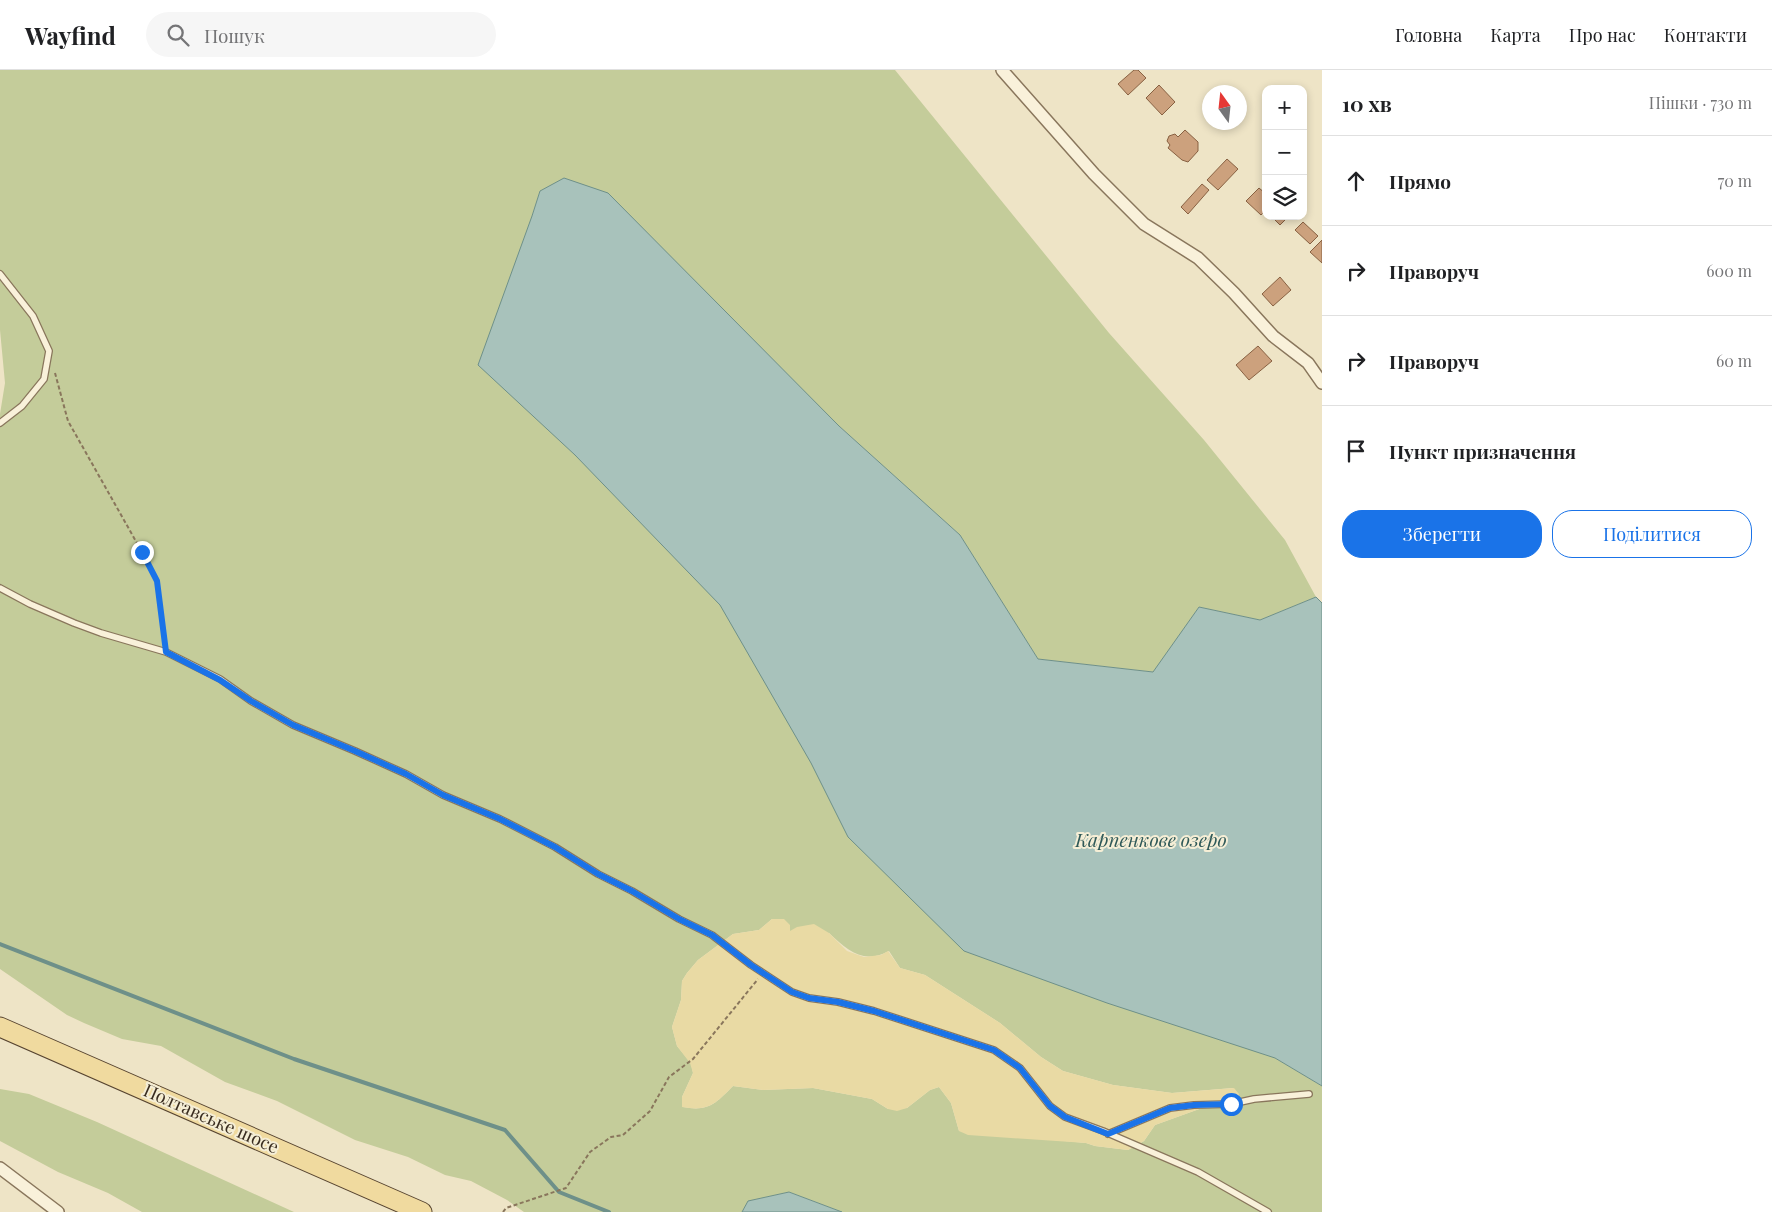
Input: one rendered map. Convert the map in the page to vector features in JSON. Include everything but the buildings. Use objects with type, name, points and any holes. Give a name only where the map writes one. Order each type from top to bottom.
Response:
[{"type":"main road","name":"Полтавське шосе","points":[[0,1026],[422,1212]]},
{"type":"street","points":[[1002,70],[1094,174],[1144,224],[1198,258],[1234,293],[1273,336],[1308,364],[1322,383]]},
{"type":"street","points":[[0,1168],[58,1212]]},
{"type":"lane","points":[[0,274],[32,316],[49,351],[44,379],[22,406],[0,423]]},
{"type":"lane","points":[[0,588],[30,604],[74,623],[166,652],[220,680],[251,701],[293,725],[406,774],[443,795],[500,819],[555,847],[598,874],[712,935],[792,992],[809,998],[838,1002],[874,1011],[994,1050],[1020,1068],[1050,1106],[1065,1117],[1198,1172],[1268,1212]]},
{"type":"lane","points":[[1108,1134],[1170,1108],[1231,1104],[1254,1099],[1309,1094]]},
{"type":"path","points":[[49,351],[68,421],[157,581],[166,652]]},
{"type":"path","points":[[503,1212],[506,1208],[566,1188],[590,1152],[611,1137],[623,1135],[650,1111],[668,1077],[693,1059],[763,973]]},
{"type":"green space","points":[[0,70],[895,70],[1109,333],[1204,440],[1285,540],[1316,597],[1260,620],[1199,607],[1154,672],[1038,659],[960,535],[839,426],[540,191],[532,216],[547,241],[1275,1058],[1322,1086],[1322,1212],[842,1212],[789,1192],[749,1201],[742,1212],[524,1212],[507,1200],[471,1181],[445,1175],[408,1157],[355,1140],[277,1101],[225,1082],[161,1046],[122,1039],[67,1015],[0,969],[0,414],[5,383],[0,330]],"holes":[[[772,919],[790,932],[829,933],[849,950],[863,956],[880,955],[889,951],[900,968],[925,975],[1000,1023],[1041,1057],[1063,1071],[1113,1085],[1172,1093],[1233,1088],[1237,1103],[1202,1108],[1155,1125],[1144,1141],[1128,1150],[1086,1143],[959,1131],[951,1103],[939,1087],[930,1090],[907,1108],[888,1109],[872,1099],[813,1088],[763,1090],[733,1086],[711,1105],[699,1108],[683,1107],[682,1097],[693,1073],[691,1063],[677,1046],[672,1027],[681,1000],[682,981],[698,960],[733,934],[759,930]]]},
{"type":"green space","points":[[0,1089],[29,1094],[97,1122],[294,1212],[142,1212],[108,1193],[58,1172],[0,1141]]},
{"type":"sand","points":[[772,919],[784,919],[790,925],[790,931],[797,927],[814,924],[829,933],[847,951],[864,957],[881,955],[888,951],[900,968],[925,975],[1000,1023],[1041,1057],[1063,1071],[1113,1085],[1172,1093],[1234,1088],[1239,1094],[1237,1103],[1202,1108],[1155,1125],[1144,1141],[1128,1150],[1086,1143],[968,1135],[959,1131],[951,1103],[939,1087],[930,1090],[907,1108],[897,1111],[888,1109],[872,1099],[813,1088],[763,1090],[733,1086],[711,1105],[699,1108],[682,1107],[682,1097],[693,1073],[690,1063],[677,1046],[672,1027],[681,1000],[682,981],[698,960],[733,934],[759,930]]},
{"type":"water","name":"Карпенкове озеро","points":[[564,178],[608,193],[839,426],[960,535],[1038,659],[1153,672],[1199,607],[1260,620],[1316,597],[1322,603],[1322,1086],[1275,1058],[1107,1003],[964,951],[848,837],[811,763],[720,605],[575,455],[478,365],[540,191]]},
{"type":"water","points":[[789,1192],[842,1212],[742,1212],[748,1201]]},
{"type":"waterway","points":[[0,944],[294,1059],[505,1130],[559,1192],[609,1212]]},
{"type":"route","points":[[142,552],[157,581],[166,652],[220,680],[251,701],[293,725],[406,774],[443,795],[500,819],[555,847],[598,874],[712,935],[751,965],[792,992],[809,998],[838,1002],[874,1011],[994,1050],[1020,1068],[1050,1106],[1065,1117],[1103,1130],[1108,1134],[1170,1108],[1231,1104]]}]
